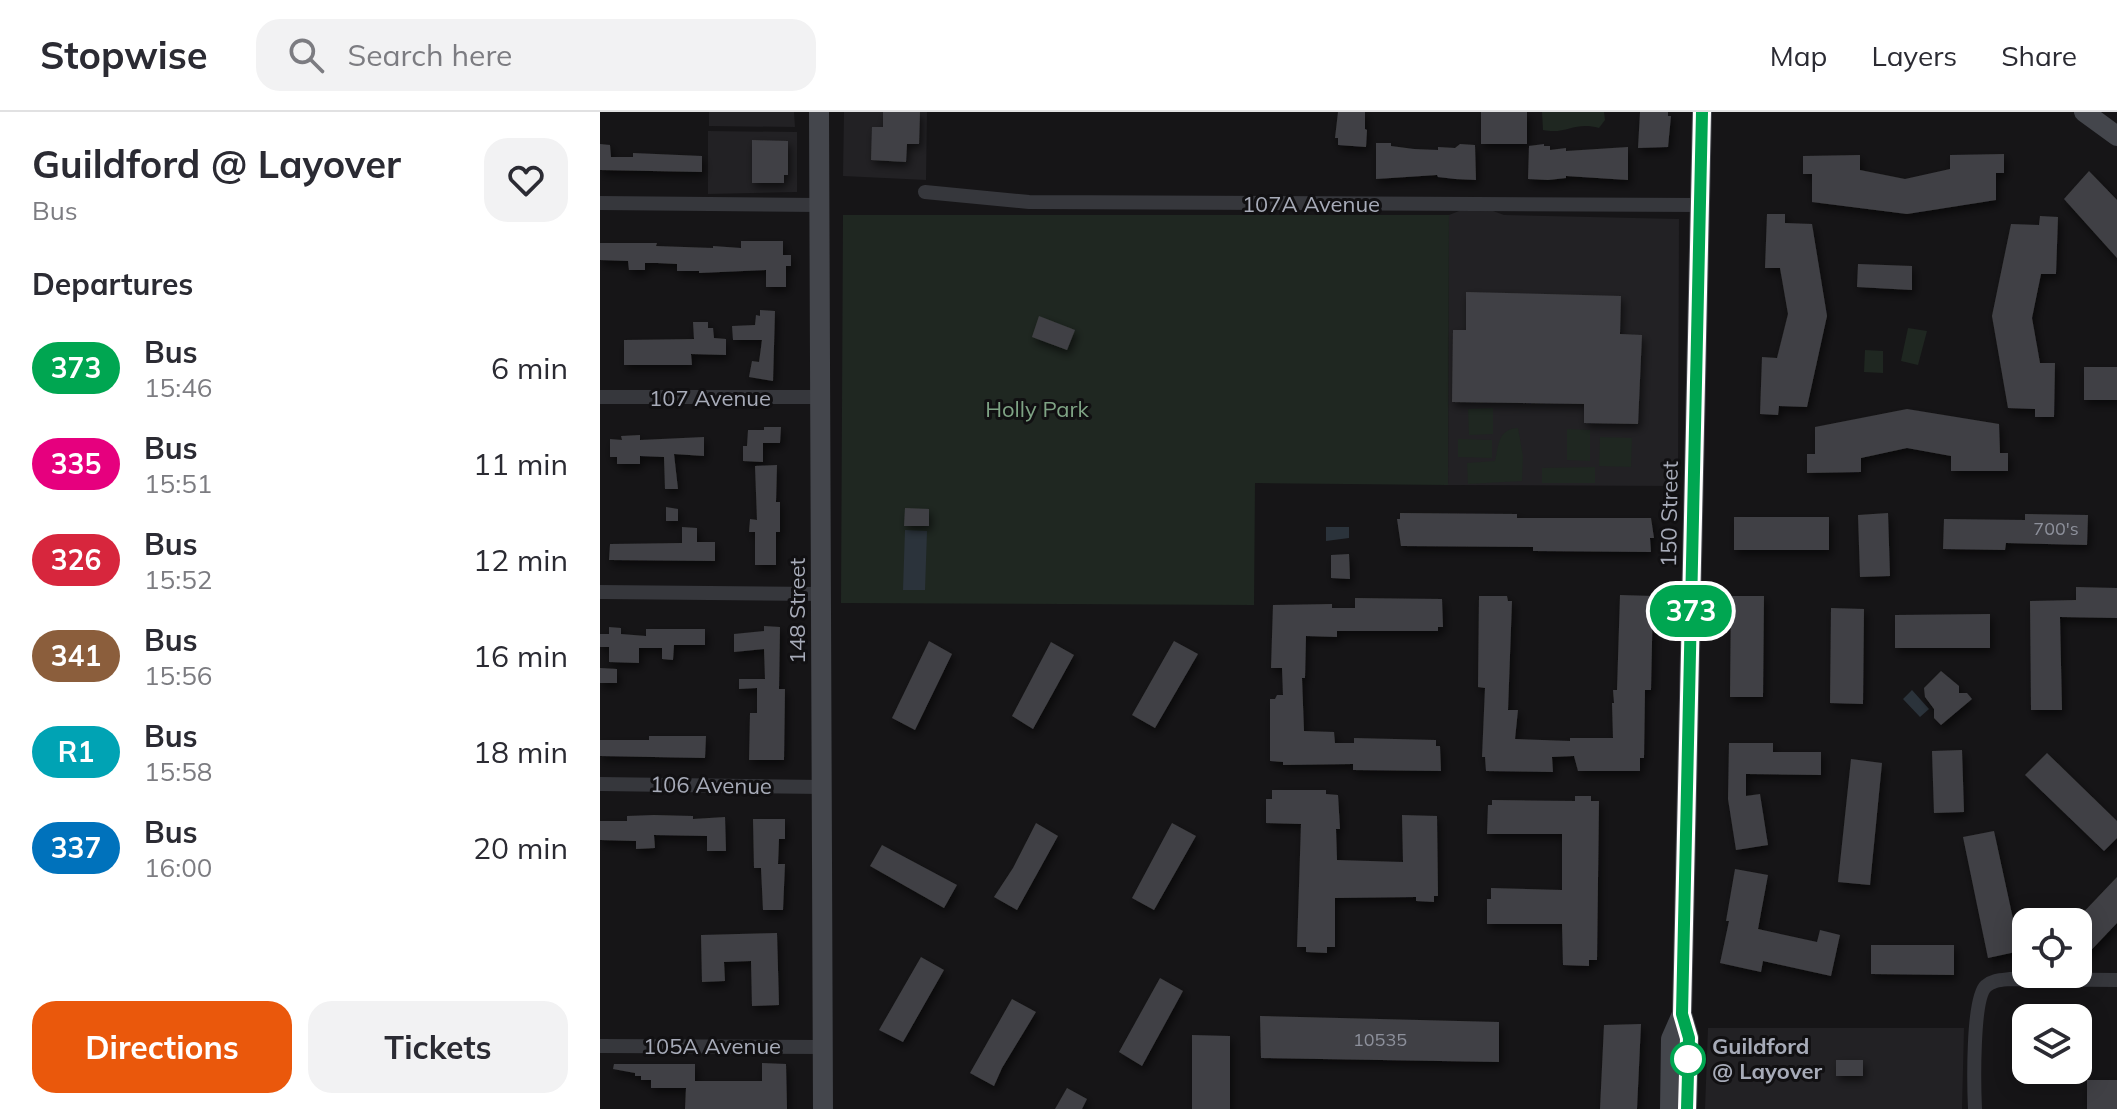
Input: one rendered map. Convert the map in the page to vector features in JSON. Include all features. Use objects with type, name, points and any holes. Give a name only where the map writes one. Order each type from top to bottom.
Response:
[{"type":"main road","name":"148 Street","points":[[819,112],[823,1109]]},
{"type":"main road","name":"150 Street","points":[[1687,1109],[1689,1038],[1682,1014],[1702,112]]},
{"type":"main road","points":[[2084,112],[2116,135]]},
{"type":"main road","points":[[2105,112],[2110,115],[2116,135]]},
{"type":"main road","name":"150 Street","points":[[1670,1109],[1671,1039],[1682,1014]]},
{"type":"street","name":"107A Avenue","points":[[925,192],[1029,202],[1699,205]]},
{"type":"street","points":[[600,203],[818,205]]},
{"type":"street","name":"107 Avenue","points":[[600,397],[820,397]]},
{"type":"street","points":[[600,592],[820,594]]},
{"type":"street","name":"106 Avenue","points":[[600,784],[822,787]]},
{"type":"street","points":[[1975,1109],[1978,1004],[1986,986],[1995,980],[2010,979],[2117,980]]},
{"type":"street","name":"105A Avenue","points":[[600,1046],[823,1047]]},
{"type":"shaded area","points":[[709,112],[794,112],[795,127],[709,126]]},
{"type":"shaded area","points":[[844,112],[927,112],[926,180],[843,176]]},
{"type":"shaded area","points":[[708,131],[797,132],[797,192],[708,194]]},
{"type":"shaded area","points":[[1459,211],[1679,219],[1678,486],[1448,485],[1449,215]]},
{"type":"shaded area","points":[[1326,527],[1349,527],[1349,538],[1326,541]]},
{"type":"shaded area","points":[[905,530],[927,531],[925,590],[903,590]]},
{"type":"shaded area","points":[[1912,690],[1929,709],[1920,717],[1903,699]]},
{"type":"shaded area","points":[[1708,1028],[1964,1028],[1962,1109],[1705,1109]]},
{"type":"green space","points":[[1542,112],[1604,112],[1605,120],[1599,128],[1583,126],[1558,131],[1543,130]]},
{"type":"green space","name":"Holly Park","points":[[843,215],[1449,215],[1448,485],[1255,483],[1254,605],[841,603]]},
{"type":"green space","points":[[1908,328],[1927,331],[1918,365],[1901,361]]},
{"type":"green space","points":[[1865,350],[1883,351],[1883,373],[1864,372]]},
{"type":"green space","points":[[1493,408],[1493,434],[1469,435],[1468,409]]},
{"type":"green space","points":[[1518,428],[1523,456],[1522,481],[1468,484],[1467,463],[1495,461],[1503,434]]},
{"type":"green space","points":[[1567,429],[1590,430],[1590,461],[1567,460]]},
{"type":"green space","points":[[1600,437],[1632,438],[1631,467],[1599,466]]},
{"type":"green space","points":[[1458,439],[1492,440],[1492,458],[1458,457]]},
{"type":"green space","points":[[1595,467],[1595,483],[1542,483],[1542,468]]},
{"type":"building","points":[[883,112],[920,112],[919,144],[907,144],[906,162],[871,160],[872,127],[883,127]]},
{"type":"building","points":[[1338,112],[1365,112],[1366,147],[1338,145],[1338,138],[1335,138]]},
{"type":"building","points":[[1481,112],[1527,112],[1527,144],[1481,144]]},
{"type":"building","points":[[1640,112],[1668,112],[1671,116],[1668,147],[1638,148]]},
{"type":"building","points":[[752,140],[788,141],[788,175],[784,175],[784,183],[752,183]]},
{"type":"building","points":[[1376,143],[1438,150],[1438,147],[1455,148],[1460,144],[1475,145],[1476,180],[1437,175],[1376,179]]},
{"type":"building","points":[[600,144],[610,145],[611,157],[633,157],[633,153],[702,156],[702,172],[600,170]]},
{"type":"building","points":[[1529,146],[1550,146],[1550,150],[1566,148],[1566,151],[1628,147],[1628,180],[1566,176],[1548,180],[1528,179]]},
{"type":"building","points":[[2004,154],[2004,173],[1996,173],[1996,200],[1907,214],[1812,202],[1812,174],[1803,174],[1803,156],[1860,155],[1860,170],[1905,179],[1950,169],[1950,155]]},
{"type":"building","points":[[2089,171],[2117,200],[2117,258],[2064,199]]},
{"type":"building","points":[[1767,214],[1785,214],[1785,223],[1812,224],[1827,316],[1807,407],[1779,406],[1778,415],[1760,414],[1762,357],[1777,358],[1788,314],[1780,268],[1765,268]]},
{"type":"building","points":[[2040,216],[2058,217],[2056,274],[2041,274],[2032,318],[2040,363],[2055,363],[2054,417],[2035,417],[2035,409],[2008,408],[1992,316],[2011,224],[2039,225]]},
{"type":"building","points":[[741,241],[783,241],[783,255],[791,255],[791,266],[786,266],[786,287],[766,287],[766,270],[699,273],[677,271],[677,264],[645,263],[645,270],[629,270],[628,261],[600,260],[600,243],[741,248]]},
{"type":"building","points":[[1858,264],[1912,266],[1912,290],[1857,287]]},
{"type":"building","points":[[1466,292],[1621,296],[1620,334],[1642,335],[1638,424],[1584,423],[1584,404],[1452,402],[1453,330],[1466,330]]},
{"type":"building","points":[[760,310],[775,311],[773,381],[749,377],[752,361],[759,362],[762,340],[733,340],[732,326],[755,325]]},
{"type":"building","points":[[1039,316],[1075,330],[1067,350],[1032,337]]},
{"type":"building","points":[[693,322],[708,322],[708,328],[713,328],[714,338],[726,339],[726,355],[691,354],[692,365],[624,365],[624,340],[694,339]]},
{"type":"building","points":[[2084,367],[2117,367],[2117,400],[2084,400]]},
{"type":"building","points":[[1907,409],[1999,424],[2000,453],[2008,453],[2008,471],[1951,471],[1951,456],[1907,448],[1861,458],[1861,472],[1807,473],[1807,454],[1815,454],[1815,427]]},
{"type":"building","points":[[764,427],[781,427],[780,443],[763,443],[763,462],[743,461],[748,430],[764,430]]},
{"type":"building","points":[[640,435],[640,440],[704,437],[704,456],[674,454],[678,489],[665,489],[664,457],[640,456],[640,464],[617,464],[617,457],[610,457],[610,439],[622,440],[621,436]]},
{"type":"building","points":[[777,465],[776,502],[780,502],[780,532],[776,532],[776,565],[755,565],[755,532],[749,532],[750,519],[757,520],[755,466]]},
{"type":"building","points":[[666,507],[678,509],[678,521],[666,521]]},
{"type":"building","points":[[905,508],[929,509],[929,526],[904,526]]},
{"type":"building","points":[[1400,513],[1517,514],[1517,518],[1651,518],[1654,538],[1650,538],[1651,552],[1401,546],[1397,519],[1400,519]]},
{"type":"building","points":[[1888,513],[1890,576],[1860,577],[1858,515]]},
{"type":"building","points":[[2025,514],[2088,515],[2087,545],[2006,543],[2005,550],[1943,549],[1944,519],[2025,520]]},
{"type":"building","points":[[1734,517],[1829,517],[1829,550],[1734,550]]},
{"type":"building","points":[[682,527],[697,528],[697,542],[715,542],[715,561],[609,560],[610,544],[682,543]]},
{"type":"building","points":[[1349,554],[1350,579],[1331,578],[1331,555]]},
{"type":"building","points":[[2076,587],[2117,588],[2117,618],[2060,617],[2062,710],[2031,710],[2030,601],[2076,600]]},
{"type":"building","points":[[1620,595],[1653,596],[1651,690],[1645,690],[1644,758],[1640,758],[1640,771],[1578,771],[1574,756],[1552,757],[1553,772],[1486,771],[1485,757],[1482,757],[1485,688],[1478,687],[1479,596],[1507,596],[1508,601],[1512,601],[1508,710],[1518,710],[1515,739],[1570,741],[1570,738],[1613,738],[1612,703],[1613,690],[1617,690]]},
{"type":"building","points":[[1731,596],[1764,596],[1763,697],[1730,697]]},
{"type":"building","points":[[1355,598],[1442,599],[1443,627],[1438,627],[1438,631],[1337,631],[1337,637],[1306,636],[1305,678],[1302,678],[1304,731],[1334,732],[1335,743],[1354,743],[1354,738],[1436,740],[1436,746],[1440,746],[1441,771],[1353,770],[1353,764],[1283,765],[1283,762],[1270,761],[1270,699],[1283,695],[1282,668],[1271,668],[1273,605],[1332,604],[1332,608],[1355,608]]},
{"type":"building","points":[[1831,608],[1864,609],[1863,704],[1830,703]]},
{"type":"building","points":[[1990,614],[1990,648],[1895,648],[1895,615]]},
{"type":"building","points":[[764,626],[780,627],[779,689],[785,689],[784,760],[749,760],[750,713],[757,713],[757,688],[739,689],[739,679],[765,679],[764,649],[734,652],[734,634],[764,631]]},
{"type":"building","points":[[609,627],[621,628],[621,634],[646,636],[646,629],[705,629],[705,645],[674,645],[673,660],[662,659],[662,648],[639,648],[639,663],[609,662],[609,647],[600,647],[600,634],[609,634]]},
{"type":"building","points":[[929,641],[952,654],[915,730],[892,718]]},
{"type":"building","points":[[1174,641],[1198,654],[1155,728],[1132,715]]},
{"type":"building","points":[[1051,642],[1074,655],[1033,729],[1012,716]]},
{"type":"building","points":[[600,668],[617,669],[617,683],[600,683]]},
{"type":"building","points":[[1941,671],[1959,686],[1959,693],[1967,693],[1972,699],[1941,725],[1934,718],[1934,709],[1925,697],[1924,688]]},
{"type":"building","points":[[649,736],[706,736],[705,758],[600,756],[600,740],[649,740]]},
{"type":"building","points":[[1729,743],[1773,743],[1773,752],[1821,752],[1821,775],[1746,774],[1746,796],[1760,794],[1768,845],[1736,850],[1728,799]]},
{"type":"building","points":[[1962,750],[1964,812],[1934,813],[1932,751]]},
{"type":"building","points":[[2047,753],[2117,821],[2117,838],[2104,851],[2025,775]]},
{"type":"building","points":[[1851,759],[1882,763],[1870,885],[1838,882]]},
{"type":"building","points":[[1272,790],[1326,790],[1326,794],[1338,795],[1340,829],[1336,829],[1337,860],[1403,862],[1402,815],[1437,816],[1438,896],[1434,896],[1434,902],[1416,901],[1416,897],[1335,898],[1335,947],[1327,947],[1327,953],[1306,952],[1306,947],[1297,947],[1301,824],[1266,823],[1266,799],[1272,799]]},
{"type":"building","points":[[1575,796],[1591,796],[1591,801],[1599,801],[1597,960],[1589,960],[1589,966],[1563,965],[1562,924],[1487,924],[1487,899],[1491,899],[1491,888],[1562,890],[1562,834],[1487,834],[1488,805],[1492,805],[1492,800],[1575,801]]},
{"type":"building","points":[[627,816],[693,816],[693,819],[725,817],[726,851],[707,851],[707,836],[654,835],[655,848],[636,849],[636,841],[600,840],[600,821],[627,821]]},
{"type":"building","points":[[753,819],[785,819],[785,839],[779,839],[778,864],[785,864],[783,910],[763,910],[761,868],[754,868]]},
{"type":"building","points":[[1036,823],[1058,836],[1017,910],[994,897]]},
{"type":"building","points":[[1172,823],[1196,836],[1154,910],[1132,898]]},
{"type":"building","points":[[1994,831],[2012,914],[2012,953],[1988,958],[1963,837]]},
{"type":"building","points":[[882,845],[957,885],[944,908],[870,866]]},
{"type":"building","points":[[1735,869],[1768,875],[1758,929],[1817,942],[1820,930],[1840,935],[1831,976],[1763,961],[1761,972],[1720,963]]},
{"type":"building","points":[[2117,877],[2117,923],[2092,949],[2092,908],[2088,908]]},
{"type":"building","points":[[777,933],[779,1005],[752,1006],[751,961],[724,962],[725,981],[702,982],[701,935]]},
{"type":"building","points":[[1871,945],[1954,945],[1954,975],[1871,974]]},
{"type":"building","points":[[921,957],[944,970],[903,1042],[879,1030]]},
{"type":"building","points":[[1160,978],[1183,991],[1142,1066],[1119,1052]]},
{"type":"building","points":[[1012,999],[1036,1012],[994,1086],[970,1073]]},
{"type":"building","points":[[1260,1016],[1499,1022],[1499,1062],[1261,1058]]},
{"type":"building","points":[[1641,1024],[1637,1109],[1600,1109],[1604,1025]]},
{"type":"building","points":[[1192,1035],[1230,1036],[1230,1109],[1192,1109]]},
{"type":"building","points":[[1836,1060],[1863,1060],[1863,1076],[1836,1076]]},
{"type":"building","points":[[762,1063],[786,1064],[787,1109],[685,1109],[686,1088],[651,1088],[651,1080],[641,1080],[641,1076],[635,1076],[635,1073],[613,1069],[614,1064],[695,1064],[695,1081],[762,1081]]},
{"type":"building","points":[[2092,1080],[2117,1080],[2117,1109],[2087,1109],[2087,1084],[2092,1084]]},
{"type":"building","points":[[1067,1088],[1087,1099],[1082,1109],[1055,1109]]},
{"type":"bus line","name":"373","points":[[1687,1109],[1689,1038],[1682,1014],[1702,112]]},
{"type":"place","name":"Guildford @ Layover","points":[[1688,1059]]}]
